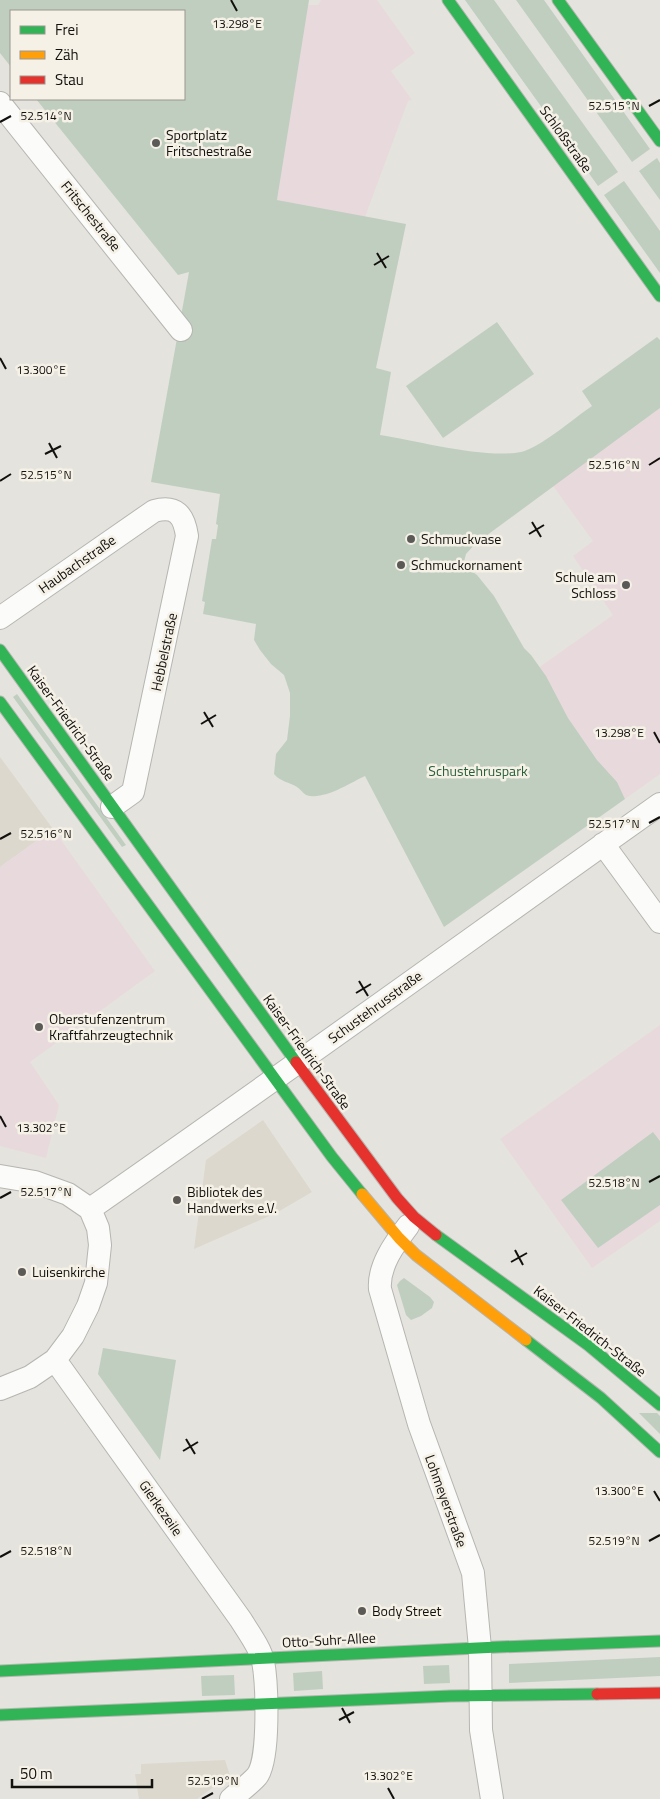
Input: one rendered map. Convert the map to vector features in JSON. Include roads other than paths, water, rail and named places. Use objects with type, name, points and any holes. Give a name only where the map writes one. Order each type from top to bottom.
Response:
[{"type":"main road","name":"Schloßstraße","points":[[448,0],[660,296]]},
{"type":"main road","points":[[558,0],[660,141]]},
{"type":"main road","name":"Kaiser-Friedrich-Straße","points":[[0,650],[296,1064],[381,1178],[414,1217],[588,1345],[660,1405]]},
{"type":"main road","points":[[0,702],[274,1080],[332,1157],[399,1238],[424,1261],[601,1398],[660,1452]]},
{"type":"main road","name":"Otto-Suhr-Allee","points":[[0,1671],[660,1641]]},
{"type":"main road","points":[[0,1715],[481,1695],[660,1693]]},
{"type":"street","name":"Fritschestraße","points":[[0,103],[181,330]]},
{"type":"street","name":"Hebbelstraße","points":[[112,807],[133,792],[187,536],[180,515],[173,510],[165,508],[154,511]]},
{"type":"street","name":"Haubachstraße","points":[[0,618],[154,511]]},
{"type":"street","name":"Schustehrusstraße","points":[[90,1209],[660,804]]},
{"type":"street","points":[[603,844],[660,922]]},
{"type":"street","points":[[0,1176],[35,1182],[68,1194],[90,1209],[98,1228],[100,1245],[96,1283],[88,1306],[73,1336],[55,1360],[30,1377],[0,1388]]},
{"type":"street","name":"Lohmeyerstraße","points":[[414,1217],[399,1238],[383,1270],[380,1279],[380,1289],[419,1424],[473,1573],[480,1648],[481,1730],[492,1799]]},
{"type":"street","name":"Gierkezeile","points":[[55,1360],[241,1620],[263,1659]]},
{"type":"street","points":[[231,1799],[257,1776],[261,1768],[266,1737],[263,1659]]},
{"type":"place","name":"Sportplatz Fritschestraße","points":[[156,143]]},
{"type":"place","name":"Schmuckvase","points":[[411,539]]},
{"type":"place","name":"Schmuckornament","points":[[401,565]]},
{"type":"place","name":"Schule am Schloss","points":[[626,585]]},
{"type":"place","name":"Oberstufenzentrum Kraftfahrzeugtechnik","points":[[39,1027]]},
{"type":"place","name":"Bibliotek des Handwerks e.V.","points":[[177,1200]]},
{"type":"place","name":"Luisenkirche","points":[[22,1272]]},
{"type":"place","name":"Body Street","points":[[362,1611]]},
{"type":"park label","name":"Schustehruspark","points":[[478,771]]}]
